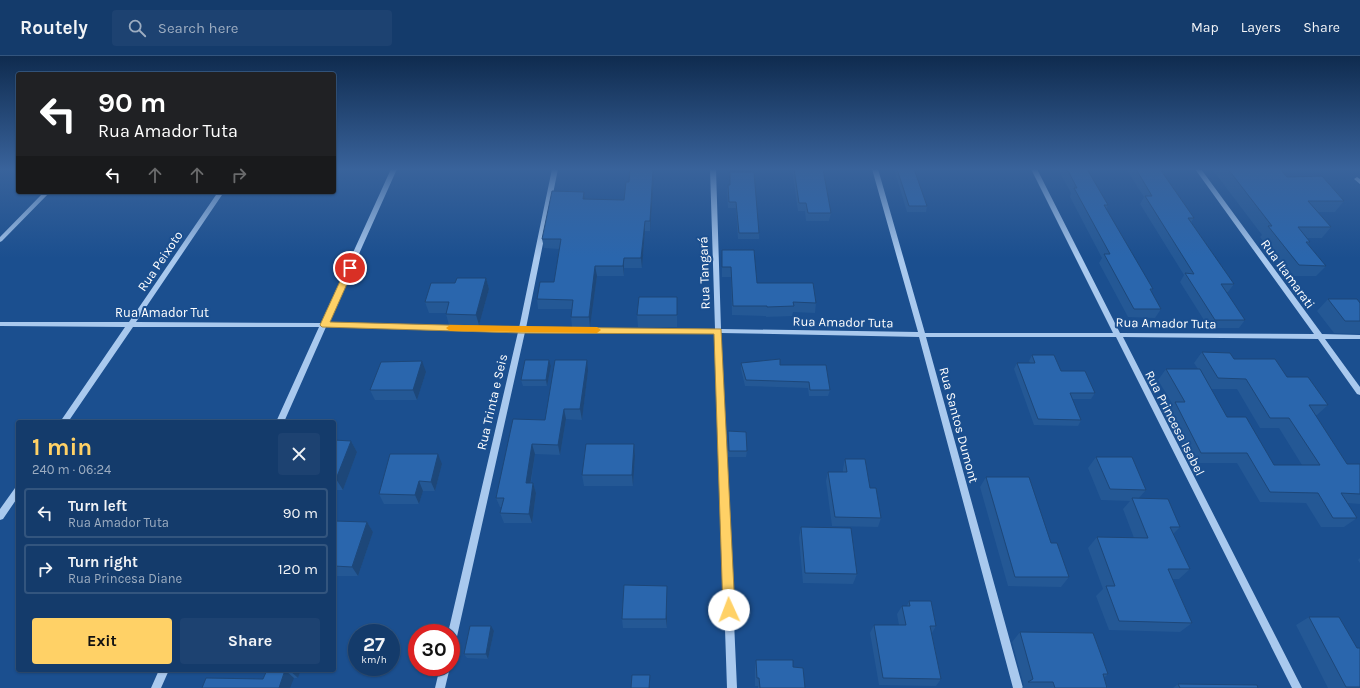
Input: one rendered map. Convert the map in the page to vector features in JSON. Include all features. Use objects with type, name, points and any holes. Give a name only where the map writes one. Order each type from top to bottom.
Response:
[{"type":"street","points":[[0,240],[41,198]]},
{"type":"street","name":"Rua Peixoto","points":[[65,420],[217,198]]},
{"type":"street","points":[[281,420],[381,198]]},
{"type":"street","name":"Rua Trinta e Seis","points":[[455,624],[522,330],[549,198]]},
{"type":"street","name":"Rua Tangará","points":[[714,198],[732,688]]},
{"type":"street","name":"Rua Santos Dumont","points":[[883,198],[1018,688]]},
{"type":"street","name":"Rua Princesa Isabel","points":[[1049,198],[1116,335],[1297,688]]},
{"type":"street","name":"Rua Itamarati","points":[[1219,198],[1360,392]]},
{"type":"street","name":"Rua Amador Tut","points":[[0,324],[325,325]]},
{"type":"street","name":"Rua Amador Tuta","points":[[325,325],[522,330],[718,331],[922,335],[1360,337]]},
{"type":"street","points":[[0,516],[16,493]]},
{"type":"street","points":[[156,688],[163,672]]},
{"type":"street","points":[[440,688],[443,676]]},
{"type":"building","points":[[550,198],[624,200],[624,198],[651,198],[650,221],[645,221],[641,258],[624,258],[623,266],[595,266],[589,317],[571,317],[573,300],[537,299],[540,282],[554,282],[561,239],[542,239]]},
{"type":"building","points":[[729,198],[756,198],[759,233],[739,233],[736,202],[729,202]]},
{"type":"building","points":[[798,198],[828,198],[831,213],[808,213],[806,203],[799,203]]},
{"type":"building","points":[[907,198],[924,198],[927,206],[909,206]]},
{"type":"building","points":[[1080,198],[1104,198],[1108,205],[1104,205],[1153,289],[1150,289],[1161,309],[1134,309],[1104,254],[1110,254]]},
{"type":"building","points":[[1147,198],[1180,198],[1194,218],[1188,218],[1234,284],[1221,284],[1245,320],[1215,320],[1185,273],[1194,274]]},
{"type":"building","points":[[1251,198],[1342,198],[1344,201],[1308,201],[1331,227],[1298,227],[1310,242],[1306,242],[1326,266],[1299,265],[1268,226],[1272,226]]},
{"type":"building","points":[[722,250],[754,250],[757,283],[813,283],[816,303],[793,302],[794,306],[767,307],[733,306],[731,267],[722,267]]},
{"type":"building","points":[[457,278],[486,278],[476,315],[446,314],[449,302],[425,302],[431,283],[455,283]]},
{"type":"building","points":[[639,297],[677,297],[677,315],[637,315]]},
{"type":"building","points":[[1328,299],[1357,299],[1360,303],[1360,321],[1345,321]]},
{"type":"building","points":[[1202,352],[1230,353],[1234,359],[1275,359],[1287,377],[1308,377],[1328,405],[1309,405],[1347,464],[1360,464],[1360,494],[1341,493],[1357,518],[1333,518],[1318,493],[1270,492],[1247,453],[1201,453],[1175,402],[1185,402],[1166,369],[1200,369],[1227,417],[1246,417],[1274,465],[1320,465],[1289,418],[1270,418],[1246,379],[1218,378]]},
{"type":"building","points":[[1032,355],[1054,355],[1061,371],[1085,371],[1095,393],[1070,393],[1081,420],[1038,419],[1017,363],[1035,363]]},
{"type":"building","points":[[780,359],[780,365],[826,365],[830,390],[810,390],[809,382],[746,380],[741,363]]},
{"type":"building","points":[[525,360],[549,360],[546,380],[521,380]]},
{"type":"building","points":[[555,360],[587,360],[580,409],[564,409],[558,445],[532,444],[526,483],[533,483],[529,514],[500,513],[504,498],[496,498],[513,419],[545,420]]},
{"type":"building","points":[[422,361],[413,390],[370,390],[381,362]]},
{"type":"building","points":[[728,431],[746,432],[747,451],[729,451]]},
{"type":"building","points":[[336,440],[351,441],[336,479]]},
{"type":"building","points":[[586,444],[634,444],[632,475],[582,475]]},
{"type":"building","points":[[390,454],[438,454],[431,482],[419,481],[415,495],[379,494]]},
{"type":"building","points":[[1096,457],[1132,457],[1146,490],[1110,489]]},
{"type":"building","points":[[845,459],[865,459],[870,488],[876,488],[881,518],[835,517],[828,472],[847,472]]},
{"type":"building","points":[[986,477],[1029,477],[1051,543],[1057,543],[1069,577],[1015,577]]},
{"type":"building","points":[[1132,498],[1168,499],[1180,527],[1170,527],[1190,569],[1168,569],[1192,623],[1119,621],[1106,586],[1115,586],[1097,537],[1148,538]]},
{"type":"building","points":[[336,521],[367,522],[352,567],[336,566]]},
{"type":"building","points":[[801,527],[851,528],[857,574],[805,573]]},
{"type":"building","points":[[624,585],[667,586],[666,619],[622,619]]},
{"type":"building","points":[[909,601],[931,601],[936,626],[930,626],[941,679],[883,678],[874,625],[906,625],[902,606],[910,606]]},
{"type":"building","points":[[1309,617],[1339,617],[1357,648],[1360,648],[1360,687],[1346,687]]},
{"type":"building","points":[[470,626],[491,626],[486,654],[464,654]]},
{"type":"building","points":[[1020,632],[1093,633],[1108,674],[1103,674],[1107,688],[1055,688],[1053,682],[1028,682],[1033,679]]},
{"type":"building","points":[[756,660],[793,660],[793,667],[803,668],[805,688],[760,688],[759,678],[757,678]]},
{"type":"building","points":[[266,672],[284,672],[279,688],[202,688],[206,678],[263,679]]},
{"type":"building","points":[[632,675],[650,675],[649,688],[631,688]]},
{"type":"building","points":[[1178,684],[1257,685],[1258,688],[1180,688]]},
{"type":"slow traffic","points":[[450,328],[597,330]]},
{"type":"route","points":[[350,268],[325,325],[522,330],[718,331],[729,610]]}]
